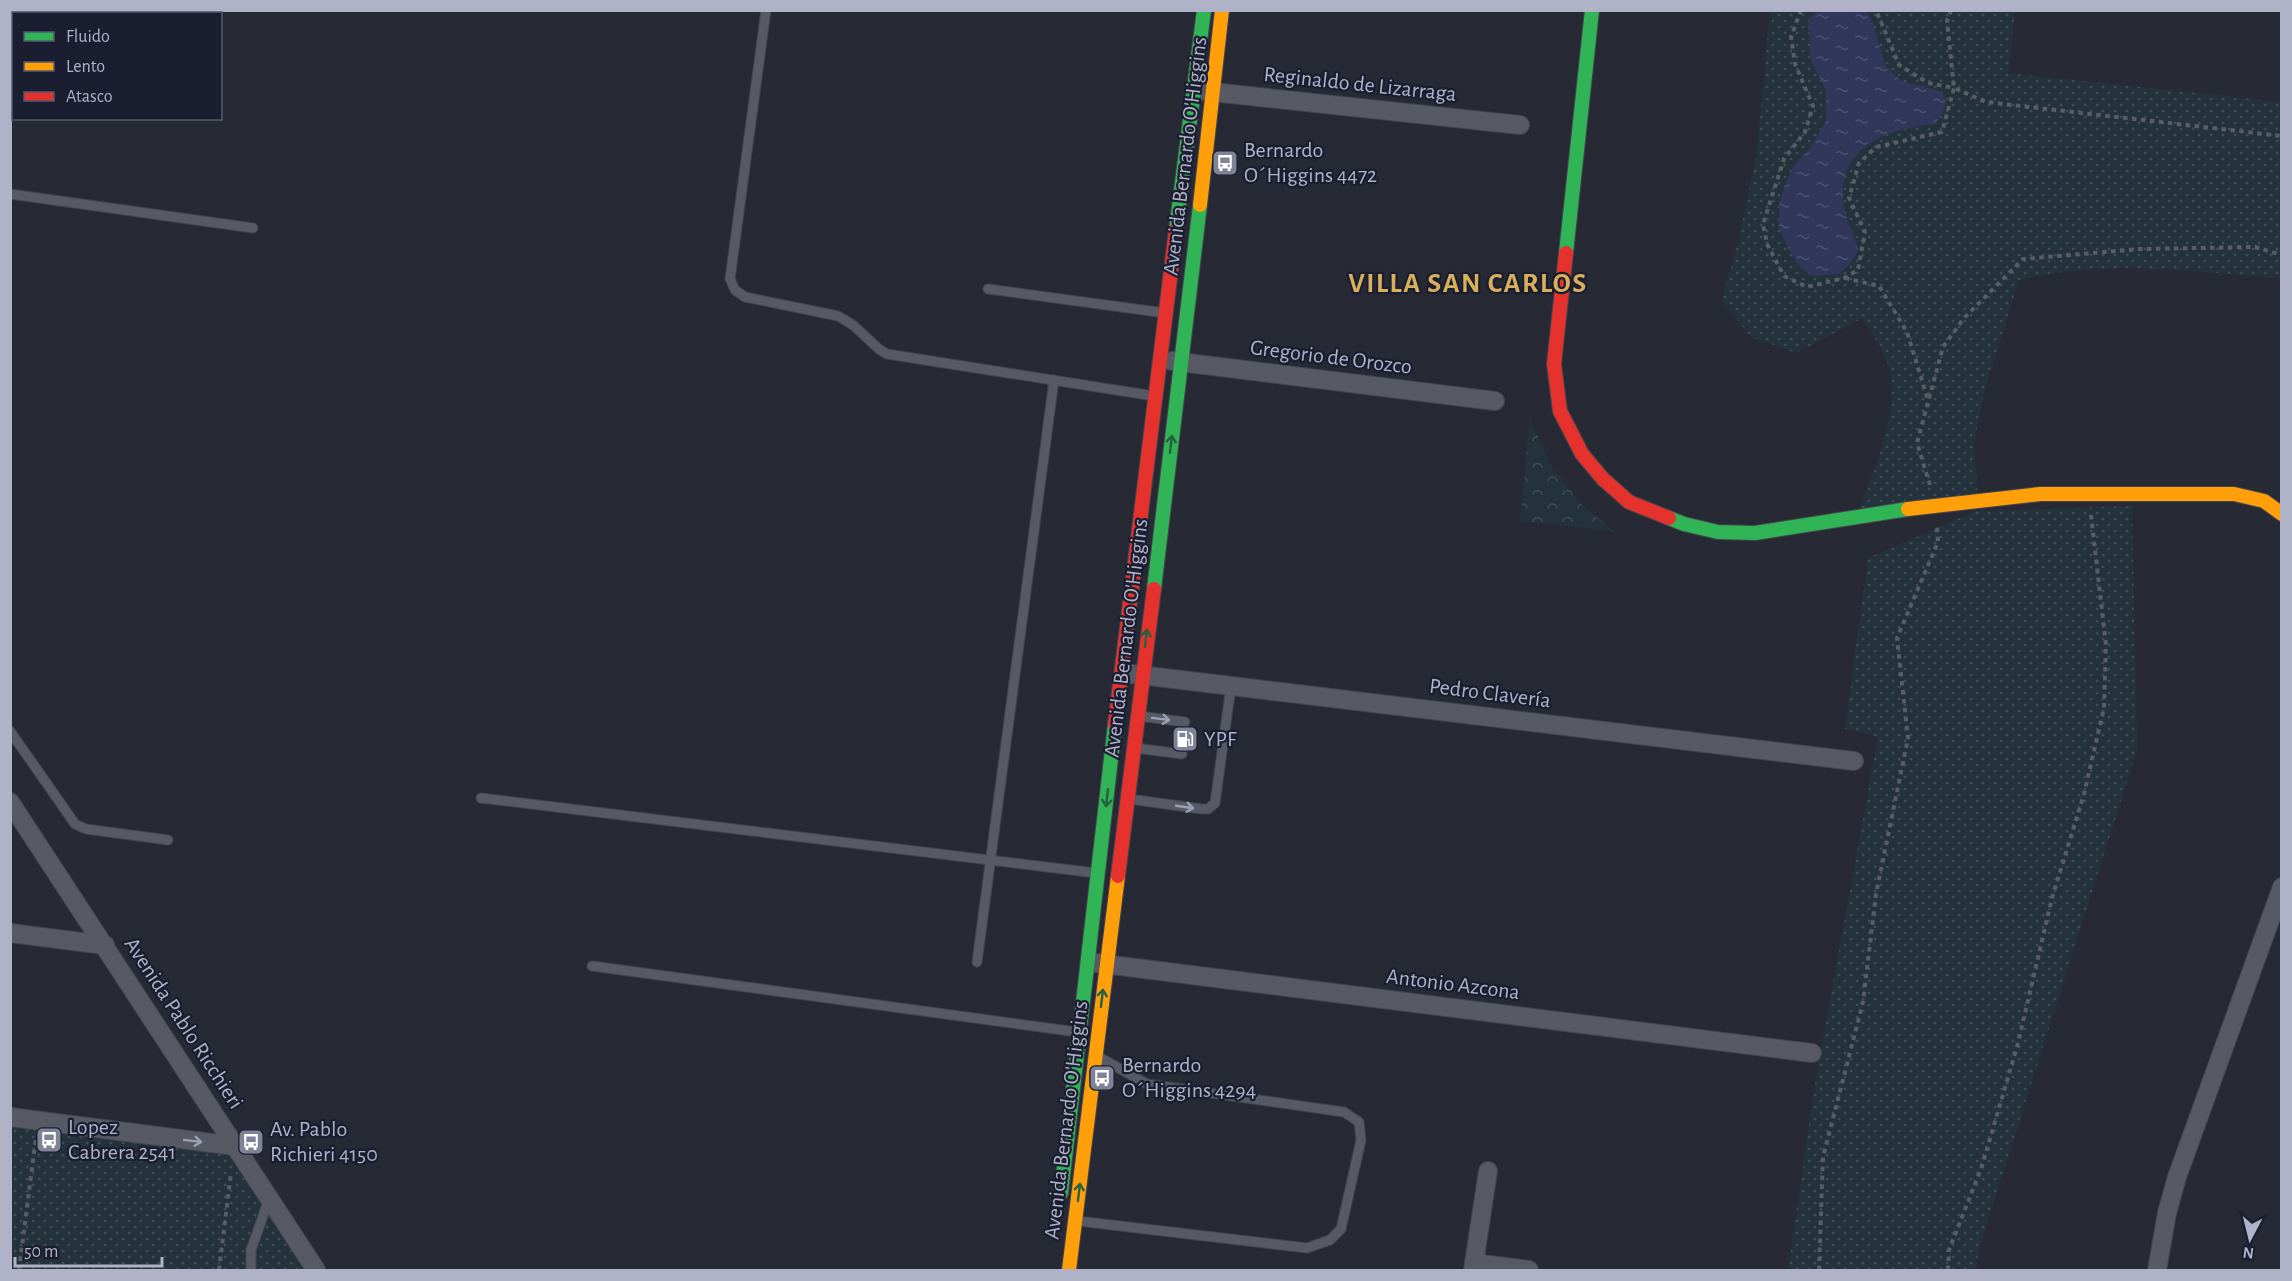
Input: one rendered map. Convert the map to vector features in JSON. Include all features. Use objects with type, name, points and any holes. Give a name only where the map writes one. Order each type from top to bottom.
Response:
[{"type":"main road","name":"Avenida Bernardo O'Higgins","points":[[1059,1205],[1121,672],[1204,10]]},
{"type":"main road","name":"Avenida Bernardo O'Higgins","points":[[1069,1270],[1182,363],[1222,10]]},
{"type":"main road","points":[[1592,10],[1554,364],[1560,411],[1582,454],[1603,479],[1629,502],[1684,524],[1718,532],[1755,532],[1936,505],[2040,494],[2234,494],[2264,501],[2282,514]]},
{"type":"main road","points":[[1098,873],[1117,877]]},
{"type":"main road","points":[[1080,1032],[1098,1034]]},
{"type":"main road","points":[[1054,1251],[1071,1253]]},
{"type":"street","name":"Reginaldo de Lizarraga","points":[[1195,90],[1520,125]]},
{"type":"street","name":"Gregorio de Orozco","points":[[1161,360],[1496,401]]},
{"type":"street","name":"Pedro Clavería","points":[[1121,672],[1854,761]]},
{"type":"street","name":"Avenida Pablo Ricchieri","points":[[10,802],[316,1270]]},
{"type":"street","points":[[2157,1270],[2167,1213],[2177,1177],[2282,887]]},
{"type":"street","points":[[10,933],[105,945]]},
{"type":"street","name":"Antonio Azcona","points":[[1088,962],[1812,1053]]},
{"type":"street","points":[[10,1117],[235,1146]]},
{"type":"street","points":[[1488,1172],[1473,1267],[1529,1270]]},
{"type":"lane","points":[[766,10],[730,279],[735,290],[745,297],[838,316],[853,325],[887,354],[1157,396]]},
{"type":"lane","points":[[10,194],[253,228]]},
{"type":"lane","points":[[988,289],[1167,313]]},
{"type":"lane","points":[[977,962],[1054,380]]},
{"type":"lane","points":[[1127,798],[1208,809],[1215,803],[1231,686]]},
{"type":"lane","points":[[1137,716],[1185,722]]},
{"type":"lane","points":[[1214,726],[1226,727]]},
{"type":"lane","points":[[10,731],[75,825],[86,829],[168,840]]},
{"type":"lane","points":[[1133,748],[1182,754]]},
{"type":"lane","points":[[1211,758],[1222,759]]},
{"type":"lane","points":[[481,798],[1098,873]]},
{"type":"lane","points":[[592,966],[1080,1032]]},
{"type":"lane","points":[[1075,1221],[1307,1248],[1330,1240],[1341,1229],[1361,1140],[1359,1122],[1344,1112],[1147,1084],[1095,1055]]},
{"type":"lane","points":[[251,1270],[250,1250],[269,1199]]},
{"type":"path","points":[[1801,10],[1791,37],[1795,64],[1813,106],[1805,132],[1784,159],[1764,224],[1767,244],[1784,276],[1807,287],[1844,278],[1858,270],[1865,232],[1849,198],[1859,163],[1876,147],[1942,132],[1954,88],[1947,21],[1951,10]]},
{"type":"path","points":[[1876,10],[1899,65],[1928,83],[1954,88],[1986,102],[2282,136]]},
{"type":"path","points":[[1819,1270],[1823,1157],[1863,1002],[1876,894],[1908,738],[1897,638],[1938,542],[1936,505],[1917,443],[1943,347],[1964,318],[2023,259],[2140,249],[2186,248],[2255,247],[2282,255]]},
{"type":"path","points":[[1844,278],[1880,286],[1907,332],[1928,401]]},
{"type":"path","points":[[1948,1270],[1949,1250],[1981,1169],[2018,1047],[2052,898],[2084,794],[2104,708],[2106,645],[2089,494]]},
{"type":"path","points":[[19,1270],[39,1121]]},
{"type":"path","points":[[219,1270],[235,1146]]},
{"type":"green space","points":[[1770,11],[2015,11],[2008,73],[2281,102],[2281,278],[2183,270],[2117,269],[2084,270],[2019,280],[1983,396],[1974,443],[1978,500],[1856,517],[1878,460],[1892,397],[1891,377],[1886,359],[1863,318],[1796,353],[1751,337],[1721,300],[1735,255],[1757,153]]},
{"type":"green space","points":[[1530,419],[1552,467],[1582,505],[1614,531],[1520,521]]},
{"type":"green space","points":[[2132,506],[2137,750],[1979,1249],[1976,1270],[1788,1270],[1816,1077],[1878,737],[1845,729],[1868,558],[1976,511]]},
{"type":"green space","points":[[11,1117],[235,1146],[315,1270],[11,1270]]},
{"type":"water","points":[[1815,11],[1866,11],[1872,20],[1885,65],[1901,81],[1940,91],[1945,104],[1935,124],[1899,131],[1883,137],[1856,155],[1848,169],[1843,186],[1845,212],[1858,251],[1851,263],[1839,274],[1814,276],[1801,268],[1789,250],[1779,227],[1779,205],[1794,165],[1811,147],[1826,121],[1826,91],[1811,60],[1808,22]]},
{"type":"traffic: fast","points":[[1176,230],[1204,10]]},
{"type":"traffic: fast","points":[[1566,253],[1592,10]]},
{"type":"traffic: fast","points":[[1154,589],[1200,205]]},
{"type":"traffic: fast","points":[[1669,518],[1718,532],[1755,533],[1908,509]]},
{"type":"traffic: fast","points":[[1061,1193],[1115,724]]},
{"type":"traffic: slow","points":[[1200,205],[1222,10]]},
{"type":"traffic: slow","points":[[1908,509],[2040,494],[2234,494],[2264,501],[2282,514]]},
{"type":"traffic: slow","points":[[1069,1270],[1118,876]]},
{"type":"traffic: jam","points":[[1115,724],[1176,230]]},
{"type":"traffic: jam","points":[[1566,253],[1554,364],[1560,411],[1582,454],[1603,479],[1629,502],[1669,518]]},
{"type":"traffic: jam","points":[[1118,876],[1154,589]]},
{"type":"place","name":"Bernardo O´Higgins 4472","points":[[1225,163]]},
{"type":"place","name":"YPF","points":[[1185,739]]},
{"type":"place","name":"Bernardo O´Higgins 4294","points":[[1102,1078]]},
{"type":"place","name":"Lopez Cabrera 2541","points":[[49,1140]]},
{"type":"place","name":"Av. Pablo Richieri 4150","points":[[251,1142]]},
{"type":"district","name":"VILLA SAN CARLOS","points":[[1468,284]]}]
